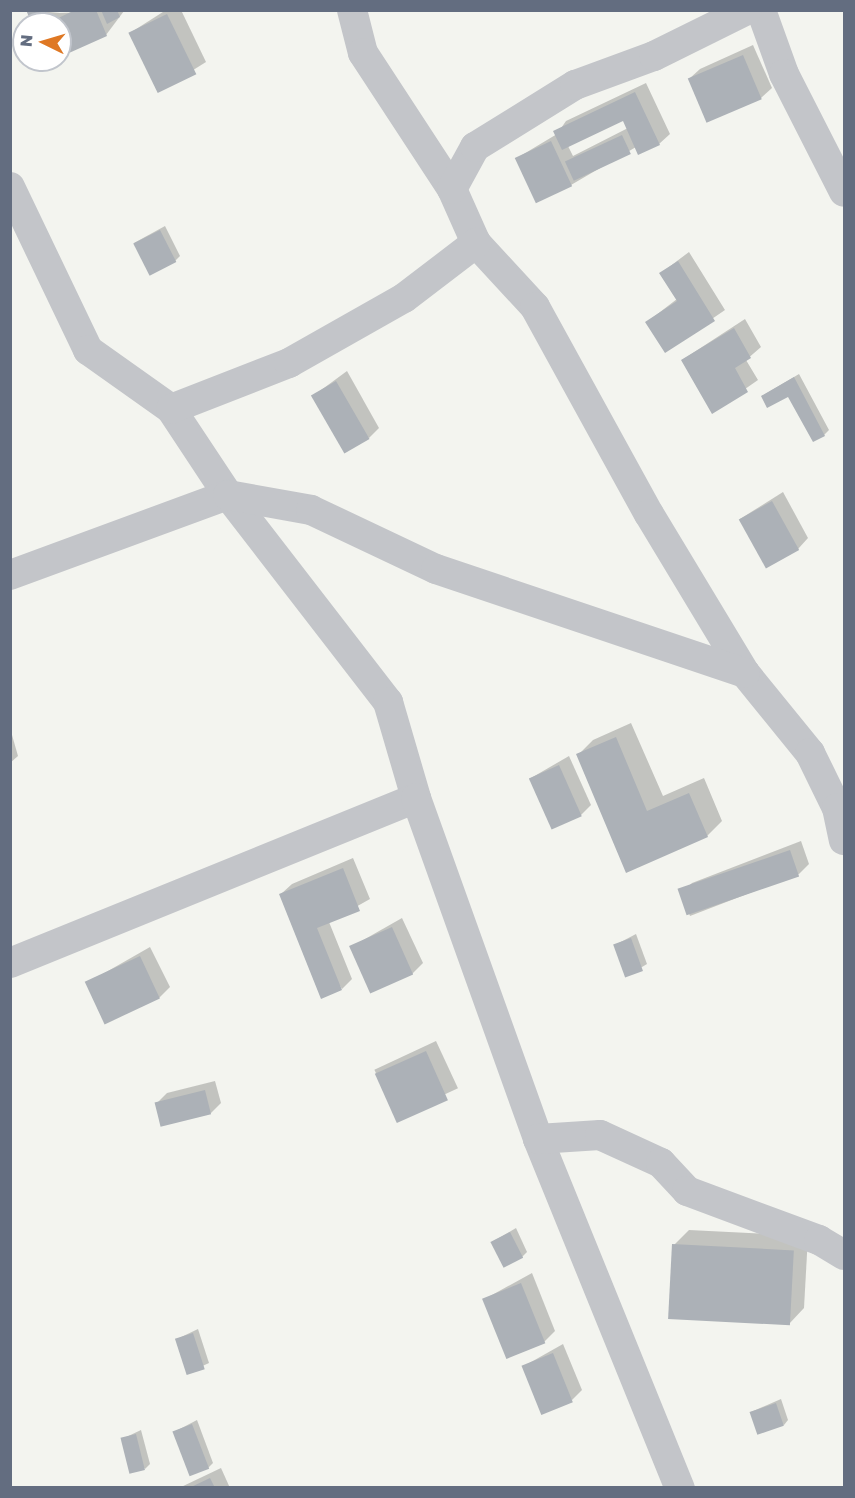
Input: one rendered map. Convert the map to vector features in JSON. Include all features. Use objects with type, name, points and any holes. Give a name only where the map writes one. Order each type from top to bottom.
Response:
[{"type":"street","points":[[352,10],[363,53],[452,189],[476,243],[535,307],[649,514],[745,673],[810,753],[837,808],[844,840]]},
{"type":"street","points":[[452,189],[475,147],[575,84],[654,56],[747,10]]},
{"type":"street","points":[[761,10],[784,74],[844,192]]},
{"type":"street","points":[[10,187],[88,350],[171,408],[228,495],[388,702],[416,798],[538,1139],[680,1488]]},
{"type":"street","points":[[171,408],[289,363],[404,298],[476,243]]},
{"type":"street","points":[[10,575],[228,495],[311,510],[436,569],[745,673]]},
{"type":"street","points":[[10,963],[416,798]]},
{"type":"street","points":[[538,1139],[600,1135],[661,1163],[687,1191],[819,1240],[844,1255]]},
{"type":"building","points":[[26,10],[45,10],[46,12],[27,12]]},
{"type":"building","points":[[96,10],[107,36],[72,52],[71,12]]},
{"type":"building","points":[[101,10],[117,10],[120,17],[107,24]]},
{"type":"building","points":[[167,14],[196,74],[158,93],[128,33]]},
{"type":"building","points":[[743,55],[762,99],[707,123],[688,78]]},
{"type":"building","points":[[635,92],[660,145],[638,155],[623,121],[562,150],[553,131]]},
{"type":"building","points":[[622,135],[631,154],[574,181],[565,162]]},
{"type":"building","points":[[551,141],[572,186],[536,203],[515,158]]},
{"type":"building","points":[[160,230],[176,262],[150,276],[133,244]]},
{"type":"building","points":[[678,261],[715,321],[665,353],[645,322],[677,301],[659,273]]},
{"type":"building","points":[[734,328],[751,358],[735,368],[748,392],[712,414],[681,360]]},
{"type":"building","points":[[794,377],[825,436],[813,442],[788,397],[767,408],[761,396]]},
{"type":"building","points":[[336,381],[370,439],[344,454],[311,396]]},
{"type":"building","points":[[772,501],[799,550],[766,568],[739,519]]},
{"type":"building","points":[[616,737],[647,811],[689,793],[708,837],[626,873],[576,754]]},
{"type":"building","points":[[559,765],[582,816],[552,830],[529,778]]},
{"type":"building","points":[[790,850],[799,876],[687,915],[677,889]]},
{"type":"building","points":[[343,868],[360,911],[317,928],[342,990],[321,999],[279,894]]},
{"type":"building","points":[[392,927],[413,975],[370,994],[349,946]]},
{"type":"building","points":[[631,938],[643,971],[625,977],[613,944]]},
{"type":"building","points":[[140,956],[160,999],[105,1024],[85,982]]},
{"type":"building","points":[[426,1051],[448,1100],[397,1123],[375,1074]]},
{"type":"building","points":[[205,1090],[211,1114],[161,1127],[155,1103]]},
{"type":"building","points":[[510,1232],[523,1258],[504,1268],[490,1242]]},
{"type":"building","points":[[672,1244],[794,1250],[790,1325],[668,1319]]},
{"type":"building","points":[[521,1283],[545,1343],[506,1359],[482,1299]]},
{"type":"building","points":[[193,1333],[205,1369],[187,1375],[175,1339]]},
{"type":"building","points":[[553,1353],[573,1402],[541,1415],[521,1366]]},
{"type":"building","points":[[776,1403],[784,1426],[757,1435],[750,1412]]},
{"type":"building","points":[[192,1424],[209,1469],[190,1476],[172,1432]]},
{"type":"building","points":[[136,1434],[145,1470],[129,1474],[120,1438]]},
{"type":"building","points":[[210,1478],[215,1488],[189,1488]]}]
